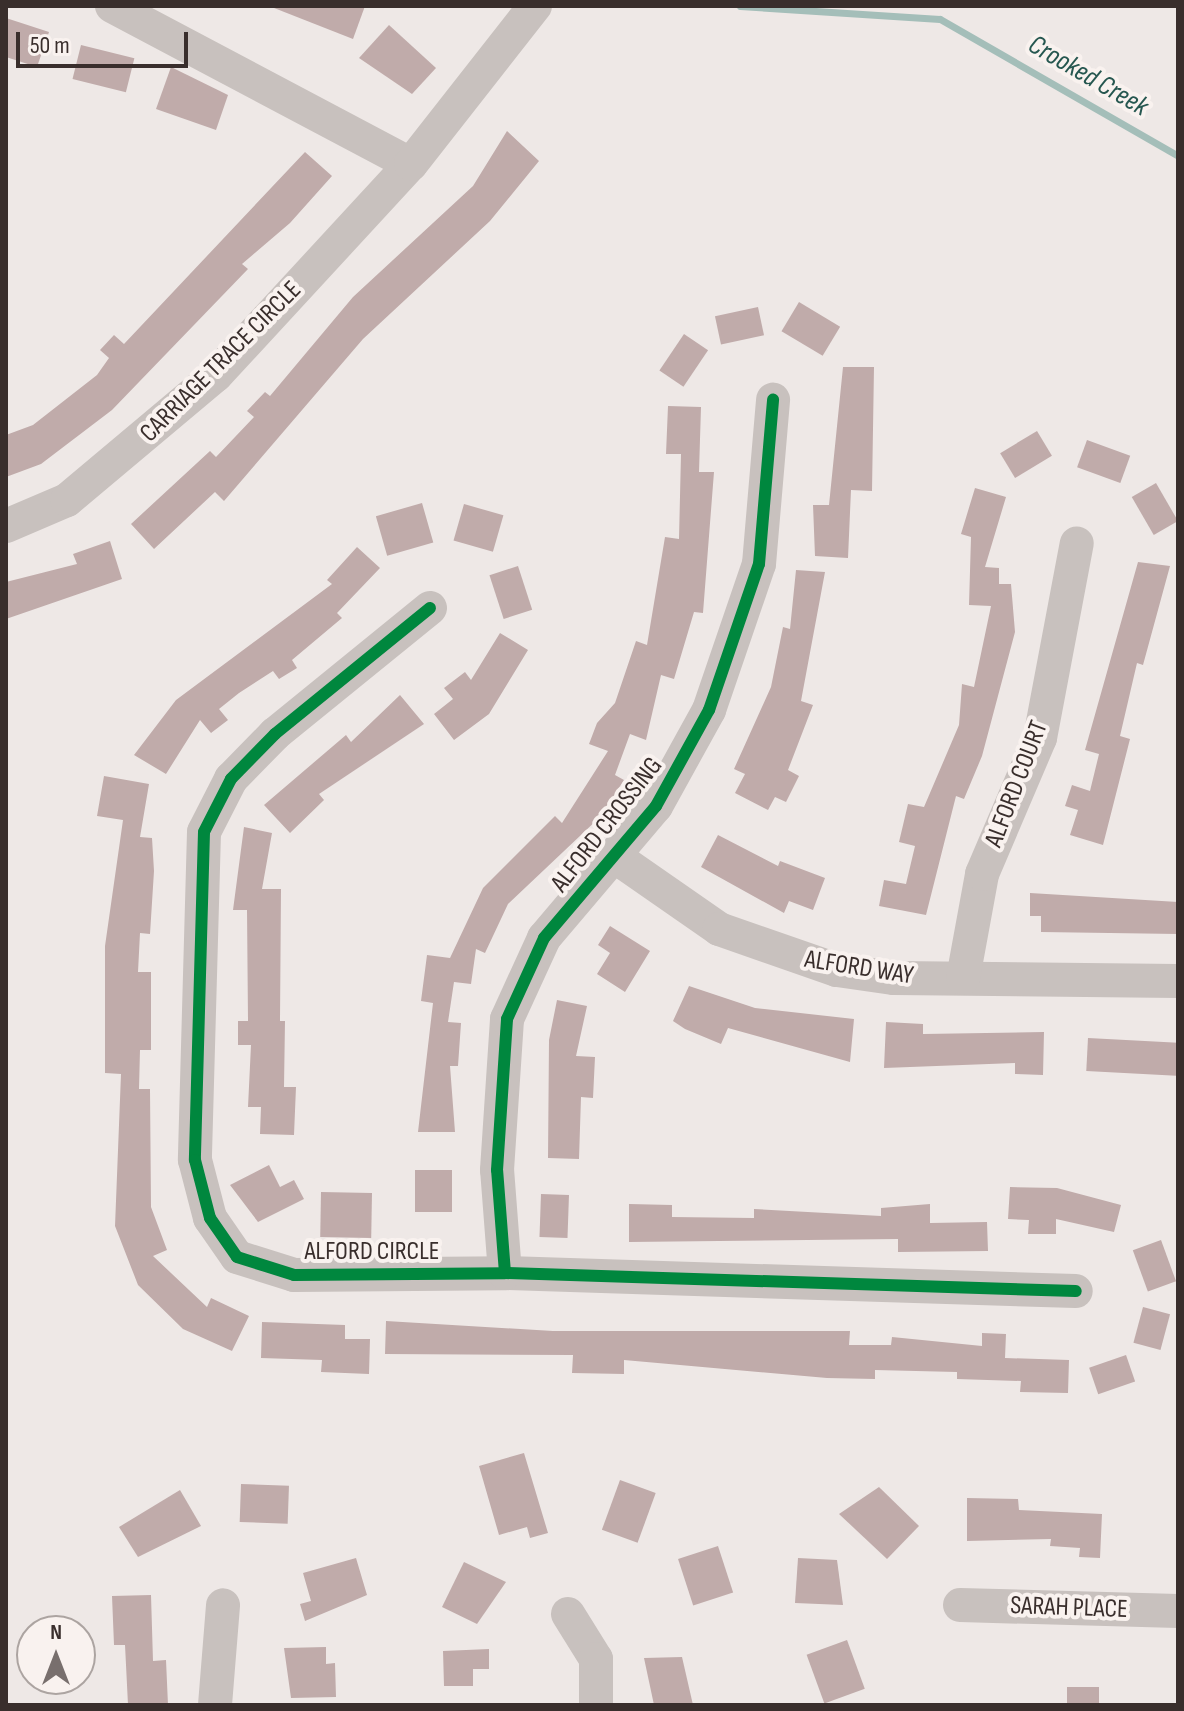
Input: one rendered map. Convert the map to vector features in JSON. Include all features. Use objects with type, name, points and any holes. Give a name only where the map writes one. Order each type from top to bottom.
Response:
[{"type":"street","points":[[112,6],[411,164]]},
{"type":"street","name":"CARRIAGE TRACE CIRCLE","points":[[6,526],[67,500],[205,385],[411,164],[535,6]]},
{"type":"street","name":"ALFORD CROSSING","points":[[505,1273],[497,1170],[507,1019],[544,938],[617,858],[684,761],[738,642],[759,564],[773,400]]},
{"type":"street","name":"ALFORD COURT","points":[[963,978],[982,874],[1040,738],[1077,543]]},
{"type":"street","name":"ALFORD CIRCLE","points":[[430,608],[275,734],[231,779],[204,832],[195,1160],[210,1218],[237,1257],[294,1275],[505,1273],[1076,1291]]},
{"type":"street","name":"ALFORD WAY","points":[[617,858],[719,929],[769,952],[894,978],[1178,981]]},
{"type":"street","points":[[215,1705],[223,1605]]},
{"type":"street","name":"SARAH PLACE","points":[[960,1605],[1178,1611]]},
{"type":"street","points":[[568,1614],[596,1659],[596,1705]]},
{"type":"building","points":[[269,6],[365,6],[353,39]]},
{"type":"building","points":[[6,18],[49,32],[37,67],[6,57]]},
{"type":"building","points":[[389,25],[436,68],[412,94],[359,58]]},
{"type":"building","points":[[81,45],[134,58],[126,92],[73,79]]},
{"type":"building","points":[[171,67],[228,95],[216,130],[156,109]]},
{"type":"building","points":[[507,131],[539,161],[490,221],[363,339],[224,501],[215,492],[154,549],[131,524],[210,451],[216,457],[254,417],[247,411],[265,392],[270,396],[353,297],[473,186]]},
{"type":"building","points":[[305,152],[332,176],[290,223],[242,264],[248,269],[112,410],[41,464],[6,477],[6,435],[33,425],[97,375],[109,358],[100,350],[114,335],[124,344]]},
{"type":"building","points":[[799,302],[840,327],[823,356],[781,331]]},
{"type":"building","points":[[758,307],[764,335],[721,345],[715,316]]},
{"type":"building","points":[[684,334],[708,350],[683,387],[659,370]]},
{"type":"building","points":[[843,367],[874,367],[872,491],[851,490],[848,558],[815,556],[813,505],[829,505]]},
{"type":"building","points":[[668,406],[701,407],[699,472],[714,472],[703,613],[694,612],[674,679],[661,675],[646,740],[630,734],[615,775],[624,780],[600,817],[508,904],[485,953],[476,949],[471,984],[454,982],[448,1022],[461,1023],[458,1066],[450,1066],[455,1132],[418,1132],[433,1003],[421,1001],[427,955],[450,958],[483,888],[555,816],[562,823],[608,751],[589,744],[597,723],[615,703],[636,641],[647,645],[665,537],[679,539],[681,454],[666,454]]},
{"type":"building","points":[[1037,431],[1052,456],[1015,478],[1000,453]]},
{"type":"building","points":[[1087,440],[1130,456],[1120,483],[1077,467]]},
{"type":"building","points":[[1156,483],[1178,521],[1154,535],[1132,497]]},
{"type":"building","points":[[975,488],[1006,497],[985,567],[999,568],[999,584],[1011,584],[1015,632],[982,756],[964,799],[956,796],[926,915],[879,906],[884,880],[906,884],[915,846],[899,842],[908,804],[924,807],[959,725],[962,684],[974,687],[991,606],[969,605],[971,537],[961,534]]},
{"type":"building","points":[[422,503],[433,542],[387,556],[376,516]]},
{"type":"building","points":[[464,504],[503,515],[493,552],[454,541]]},
{"type":"building","points":[[110,541],[122,579],[6,619],[6,582],[77,564],[73,554]]},
{"type":"building","points":[[357,547],[380,568],[337,613],[342,618],[292,660],[297,668],[279,679],[273,671],[239,693],[219,709],[228,720],[211,733],[200,720],[166,774],[134,755],[176,700],[332,584],[327,580]]},
{"type":"building","points":[[1138,562],[1170,566],[1143,665],[1137,663],[1120,736],[1130,739],[1103,845],[1070,835],[1078,810],[1065,806],[1072,785],[1090,791],[1099,754],[1085,750]]},
{"type":"building","points":[[518,566],[532,610],[504,619],[489,575]]},
{"type":"building","points":[[796,570],[825,572],[801,701],[813,705],[788,770],[799,776],[786,802],[775,797],[768,810],[735,793],[745,774],[734,769],[771,687],[783,627],[790,629]]},
{"type":"building","points":[[500,633],[528,650],[489,714],[454,740],[434,714],[453,699],[444,688],[465,672],[471,680]]},
{"type":"building","points":[[400,695],[424,724],[319,794],[324,800],[290,833],[264,805],[346,735],[351,742]]},
{"type":"building","points":[[104,776],[149,784],[140,837],[152,838],[154,871],[150,934],[140,933],[138,972],[151,972],[151,1050],[140,1050],[139,1089],[150,1089],[151,1207],[167,1250],[153,1256],[207,1307],[211,1298],[249,1316],[232,1351],[183,1329],[138,1285],[115,1226],[121,1074],[105,1073],[105,946],[123,820],[97,816]]},
{"type":"building","points":[[244,827],[272,833],[262,889],[281,889],[280,1021],[285,1021],[284,1087],[296,1087],[294,1135],[260,1134],[261,1107],[248,1107],[251,1045],[238,1045],[238,1021],[248,1021],[247,910],[233,910]]},
{"type":"building","points":[[718,835],[778,866],[780,861],[825,878],[813,910],[789,901],[784,913],[701,867]]},
{"type":"building","points":[[1030,893],[1178,902],[1178,934],[1041,932],[1041,916],[1030,916]]},
{"type":"building","points":[[610,926],[650,951],[625,992],[597,974],[610,953],[598,945]]},
{"type":"building","points":[[689,986],[755,1008],[854,1019],[850,1062],[728,1028],[721,1044],[685,1029],[673,1021]]},
{"type":"building","points":[[557,1000],[587,1006],[576,1056],[595,1057],[593,1098],[581,1097],[579,1159],[548,1158],[549,1040]]},
{"type":"building","points":[[886,1022],[923,1024],[923,1034],[1044,1032],[1043,1075],[1015,1074],[1015,1063],[884,1068]]},
{"type":"building","points":[[1088,1038],[1178,1043],[1176,1076],[1086,1071]]},
{"type":"building","points":[[269,1165],[280,1187],[294,1180],[304,1199],[258,1222],[230,1185]]},
{"type":"building","points":[[415,1170],[452,1170],[452,1212],[415,1212]]},
{"type":"building","points":[[1010,1187],[1057,1188],[1121,1205],[1114,1232],[1056,1219],[1056,1234],[1028,1234],[1029,1220],[1008,1219]]},
{"type":"building","points":[[321,1192],[372,1193],[371,1238],[320,1237]]},
{"type":"building","points":[[541,1194],[569,1195],[567,1238],[539,1237]]},
{"type":"building","points":[[629,1204],[672,1205],[672,1217],[754,1218],[754,1209],[881,1216],[881,1208],[930,1204],[930,1223],[987,1222],[988,1251],[898,1252],[898,1239],[629,1242]]},
{"type":"building","points":[[1161,1240],[1176,1281],[1148,1292],[1133,1250]]},
{"type":"building","points":[[1143,1307],[1170,1314],[1160,1350],[1133,1343]]},
{"type":"building","points":[[386,1321],[553,1331],[850,1331],[849,1345],[891,1345],[892,1337],[982,1346],[982,1333],[1006,1334],[1005,1358],[1069,1360],[1068,1393],[1020,1392],[1021,1381],[957,1379],[957,1372],[875,1370],[875,1379],[827,1378],[624,1360],[624,1374],[572,1373],[573,1355],[385,1354]]},
{"type":"building","points":[[262,1322],[345,1325],[345,1339],[370,1339],[369,1374],[321,1372],[322,1360],[261,1358]]},
{"type":"building","points":[[1126,1355],[1135,1381],[1098,1394],[1089,1368]]},
{"type":"building","points":[[524,1453],[548,1533],[530,1538],[527,1527],[499,1535],[479,1466]]},
{"type":"building","points":[[620,1480],[656,1493],[638,1543],[602,1530]]},
{"type":"building","points":[[241,1484],[289,1486],[288,1524],[240,1522]]},
{"type":"building","points":[[879,1487],[919,1526],[887,1559],[839,1514]]},
{"type":"building","points":[[180,1490],[201,1526],[138,1557],[119,1527]]},
{"type":"building","points":[[967,1498],[1018,1499],[1019,1510],[1102,1514],[1100,1558],[1079,1557],[1080,1548],[1050,1546],[1051,1539],[967,1541]]},
{"type":"building","points":[[718,1546],[733,1593],[693,1606],[678,1559]]},
{"type":"building","points":[[356,1558],[367,1595],[305,1621],[300,1604],[311,1601],[303,1573]]},
{"type":"building","points":[[798,1558],[837,1560],[843,1605],[795,1603]]},
{"type":"building","points":[[464,1562],[506,1582],[477,1624],[442,1607]]},
{"type":"building","points":[[151,1595],[153,1661],[166,1660],[168,1705],[128,1705],[125,1645],[114,1645],[112,1596]]},
{"type":"building","points":[[847,1640],[865,1689],[824,1704],[807,1655]]},
{"type":"building","points":[[326,1647],[326,1664],[335,1663],[336,1697],[291,1698],[284,1648]]},
{"type":"building","points":[[489,1649],[489,1669],[473,1669],[473,1686],[444,1686],[443,1651]]},
{"type":"building","points":[[682,1657],[693,1705],[654,1705],[644,1658]]},
{"type":"building","points":[[1067,1687],[1099,1687],[1099,1705],[1067,1705]]},
{"type":"waterway","name":"Crooked Creek","points":[[740,6],[940,19],[1178,156]]},
{"type":"cycle path","points":[[505,1273],[497,1170],[507,1019],[544,938],[656,806],[709,710],[759,564],[773,400]]},
{"type":"cycle path","points":[[430,608],[275,734],[231,779],[204,832],[195,1160],[210,1218],[237,1257],[294,1275],[505,1273],[1076,1291]]}]
